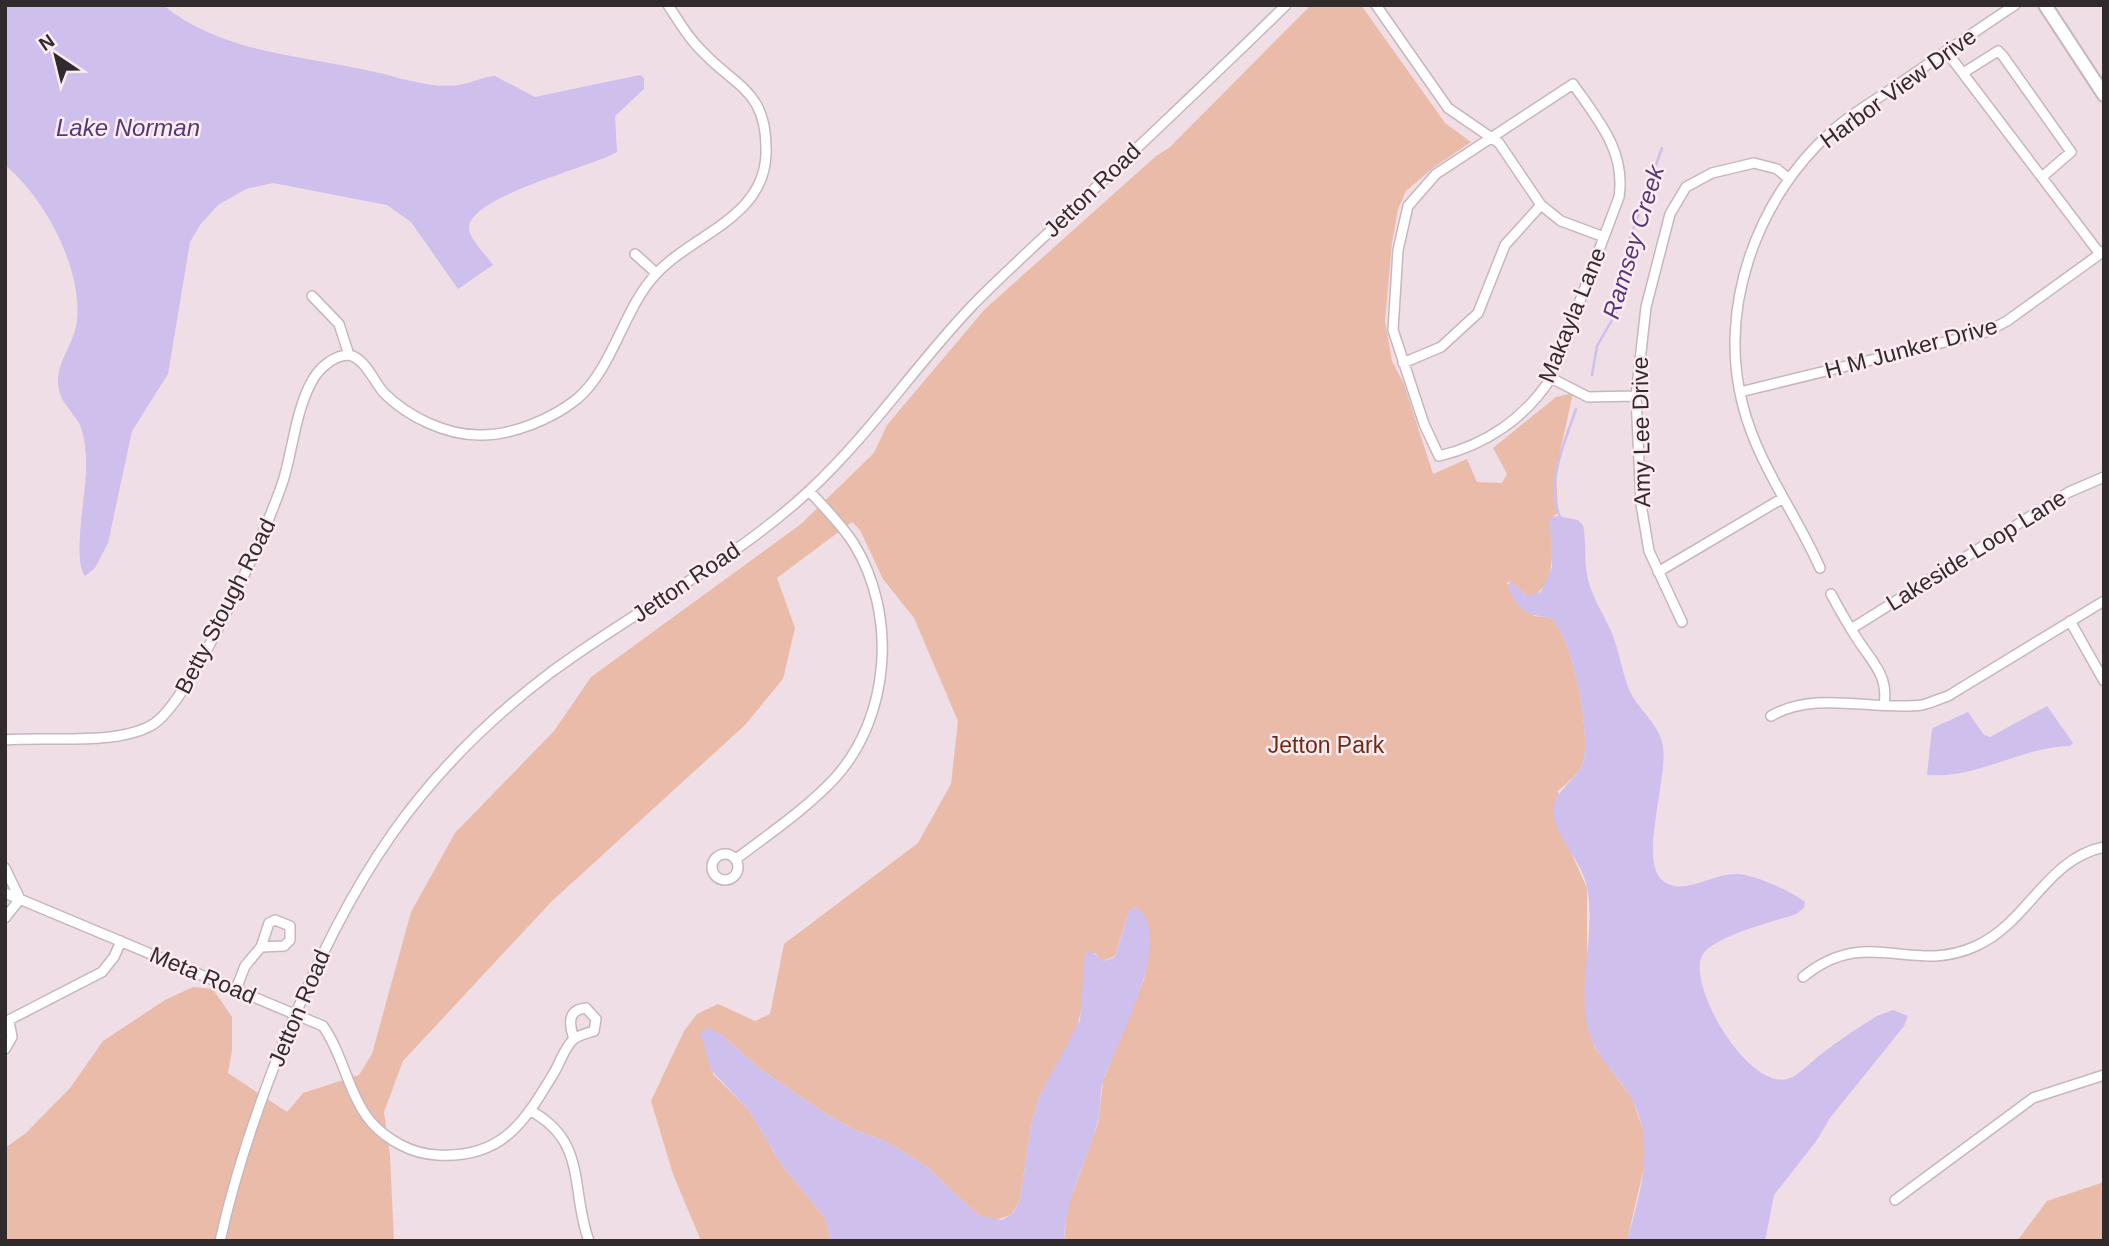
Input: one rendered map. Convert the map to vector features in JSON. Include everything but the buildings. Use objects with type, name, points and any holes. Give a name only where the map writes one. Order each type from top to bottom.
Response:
[{"type":"main road","points":[[2045,5],[2104,95]]},
{"type":"street","points":[[312,296],[339,324],[349,355],[359,360],[386,394],[430,424],[466,434],[510,431],[557,411],[579,397],[656,274],[744,207],[758,188],[766,154],[762,119],[756,100],[699,49],[668,5]]},
{"type":"street","name":"Jetton Road","points":[[220,1241],[244,1147],[296,1014],[330,937],[366,870],[411,807],[468,744],[552,671],[742,545],[809,491],[855,444],[970,307],[1286,5]]},
{"type":"street","points":[[1376,5],[1448,108],[1499,143],[1541,205],[1561,221],[1604,237]]},
{"type":"street","name":"Harbor View Drive","points":[[1820,568],[1803,530],[1783,498],[1757,446],[1740,392],[1736,337],[1740,287],[1758,234],[1789,178],[1815,148],[1844,121],[2015,5]]},
{"type":"street","points":[[1946,51],[2102,253]]},
{"type":"street","points":[[1963,73],[1991,52],[1998,51],[2003,55],[2071,152],[2042,177]]},
{"type":"street","name":"Makayla Lane","points":[[1573,84],[1611,139],[1621,167],[1619,197],[1604,237],[1551,378],[1512,424],[1456,452],[1439,456],[1393,330],[1392,308],[1401,226],[1408,206],[1436,174],[1492,139],[1529,110],[1573,84]]},
{"type":"street","name":"Amy Lee Drive","points":[[1682,622],[1649,551],[1643,523],[1636,396],[1646,307],[1670,214],[1678,198],[1697,179],[1728,167],[1754,163],[1777,169],[1789,178]]},
{"type":"street","points":[[1403,363],[1441,348],[1478,313],[1505,245],[1541,205]]},
{"type":"street","name":"H M Junker Drive","points":[[1740,392],[1986,332],[2007,321],[2102,253]]},
{"type":"street","points":[[635,254],[656,274]]},
{"type":"street","name":"Betty Stough Road","points":[[5,740],[131,733],[153,724],[167,714],[208,646],[263,536],[311,383],[331,361],[349,355]]},
{"type":"street","points":[[1551,378],[1588,397],[1636,396]]},
{"type":"street","name":"Lakeside Loop Lane","points":[[1851,629],[2070,492],[2104,477]]},
{"type":"street","points":[[736,859],[785,822],[837,776],[864,731],[877,700],[882,653],[874,591],[853,542],[809,491]]},
{"type":"street","points":[[1658,572],[1783,498]]},
{"type":"street","points":[[1831,594],[1851,629],[1879,667],[1885,683],[1884,705]]},
{"type":"street","points":[[1770,716],[1788,706],[1836,703],[1923,705],[1948,696],[2104,601]]},
{"type":"street","points":[[2070,621],[2104,681]]},
{"type":"street","points":[[1803,977],[1825,961],[1855,951],[1927,957],[1974,947],[2011,924],[2071,858],[2104,847]]},
{"type":"street","points":[[5,868],[20,899],[5,918]]},
{"type":"street","name":"Meta Road","points":[[5,893],[323,1026],[341,1056],[353,1091],[369,1120],[387,1136],[408,1148],[431,1155],[472,1153],[506,1138],[531,1111],[574,1039]]},
{"type":"street","points":[[5,1049],[12,1037],[7,1022],[102,972],[114,957],[121,941]]},
{"type":"street","points":[[236,989],[245,966],[261,947]]},
{"type":"street","points":[[1895,1200],[2033,1098],[2104,1075]]},
{"type":"street","points":[[531,1111],[550,1122],[568,1148],[576,1172],[581,1212],[589,1241]]},
{"type":"green space","name":"Jetton Park","points":[[1311,5],[1361,5],[1445,123],[1471,142],[1433,168],[1406,191],[1398,209],[1392,243],[1385,321],[1392,361],[1404,384],[1433,474],[1467,459],[1477,482],[1502,483],[1507,474],[1493,448],[1556,397],[1573,393],[1556,470],[1558,513],[1550,519],[1550,572],[1541,590],[1532,597],[1527,596],[1510,581],[1507,583],[1534,616],[1549,617],[1557,626],[1565,642],[1578,685],[1585,730],[1583,762],[1576,775],[1558,791],[1568,846],[1587,888],[1587,1026],[1595,1048],[1632,1098],[1643,1130],[1647,1154],[1627,1241],[1064,1241],[1067,1209],[1098,1123],[1103,1081],[1144,979],[1148,957],[1136,907],[1129,911],[1115,956],[1102,961],[1095,953],[1075,1035],[1039,1097],[1031,1125],[1020,1200],[1011,1215],[995,1220],[978,1215],[926,1166],[887,1142],[853,1129],[826,1114],[763,1071],[719,1033],[713,1074],[748,1109],[781,1164],[825,1218],[831,1241],[701,1241],[673,1174],[651,1101],[684,1031],[697,1014],[718,1004],[755,1021],[770,1014],[784,944],[918,843],[951,784],[958,721],[914,618],[883,579],[860,530],[852,522],[777,578],[795,628],[783,679],[744,726],[552,901],[403,1061],[384,1112],[390,1156],[394,1241],[5,1241],[5,1148],[26,1133],[70,1088],[103,1041],[165,1000],[193,987],[213,989],[232,1017],[232,1050],[228,1073],[287,1112],[303,1093],[359,1075],[372,1054],[411,912],[455,833],[554,731],[591,677],[801,524],[874,453],[887,425],[985,309],[1156,156],[1169,148]]},
{"type":"green space","points":[[2104,1182],[2104,1241],[2017,1241],[2047,1201]]},
{"type":"water","name":"Lake Norman","points":[[5,5],[163,5],[211,34],[237,43],[427,84],[459,85],[495,76],[535,97],[640,75],[644,78],[644,89],[615,116],[617,152],[509,194],[474,216],[470,232],[493,265],[458,289],[411,222],[387,205],[273,183],[246,189],[218,205],[200,225],[190,242],[168,374],[132,431],[108,543],[95,568],[85,576],[81,568],[80,542],[85,446],[79,423],[62,399],[58,381],[76,328],[77,300],[67,257],[58,235],[34,196],[5,165]]},
{"type":"water","points":[[1557,516],[1578,520],[1583,525],[1586,569],[1591,590],[1613,636],[1632,695],[1661,737],[1662,778],[1653,855],[1656,870],[1662,880],[1679,887],[1727,875],[1744,875],[1772,884],[1805,902],[1804,908],[1796,914],[1733,935],[1710,947],[1703,954],[1700,968],[1703,988],[1724,1033],[1757,1070],[1774,1079],[1790,1078],[1877,1016],[1893,1010],[1908,1016],[1904,1026],[1830,1118],[1817,1140],[1774,1195],[1765,1241],[1627,1241],[1644,1163],[1642,1125],[1625,1088],[1589,1034],[1584,991],[1590,921],[1587,887],[1580,868],[1560,834],[1554,816],[1556,800],[1580,770],[1583,762],[1585,730],[1578,685],[1565,642],[1557,626],[1549,617],[1533,615],[1523,610],[1508,587],[1510,581],[1527,596],[1541,592],[1552,567],[1550,518]]},
{"type":"water","points":[[2047,706],[2073,743],[2070,746],[2034,752],[1964,772],[1927,775],[1932,729],[1935,727],[1968,712],[1984,735],[1990,737]]},
{"type":"water","points":[[1136,907],[1147,921],[1150,941],[1147,965],[1129,1019],[1103,1081],[1097,1124],[1068,1210],[1064,1241],[831,1241],[825,1218],[781,1164],[748,1109],[711,1070],[700,1032],[708,1028],[719,1033],[763,1071],[826,1114],[853,1129],[887,1142],[926,1166],[978,1215],[1002,1220],[1013,1213],[1020,1200],[1031,1125],[1039,1097],[1080,1020],[1085,953],[1091,951],[1103,961],[1115,957],[1129,911]]},
{"type":"waterway","name":"Ramsey Creek","points":[[1592,375],[1597,346],[1616,313],[1628,274],[1629,241],[1662,148]]},
{"type":"waterway","name":"Ramsey Creek","points":[[1561,519],[1556,506],[1555,478],[1576,409]]}]
